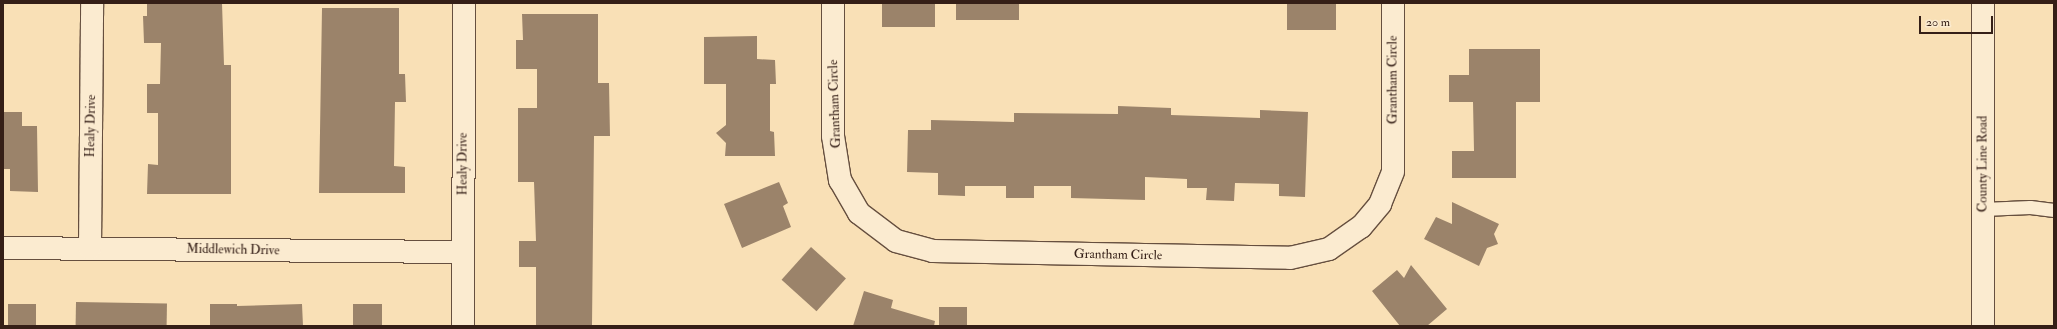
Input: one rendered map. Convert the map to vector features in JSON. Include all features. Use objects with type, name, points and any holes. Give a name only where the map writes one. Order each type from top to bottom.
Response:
[{"type":"street","name":"Healy Drive","points":[[90,248],[92,3]]},
{"type":"street","name":"Healy Drive","points":[[463,326],[464,3]]},
{"type":"street","name":"Grantham Circle","points":[[833,3],[833,136],[840,180],[859,212],[896,241],[932,251],[1290,258],[1329,249],[1360,227],[1380,204],[1393,171],[1393,3]]},
{"type":"street","name":"County Line Road","points":[[1983,3],[1983,326]]},
{"type":"street","name":"Middlewich Drive","points":[[3,248],[463,252]]},
{"type":"lane","points":[[1983,209],[2030,207],[2054,210]]},
{"type":"building","points":[[147,3],[222,3],[224,65],[231,65],[231,194],[147,194],[148,164],[158,165],[158,113],[147,113],[147,84],[160,84],[161,43],[144,43],[143,16],[147,16]]},
{"type":"building","points":[[882,3],[935,3],[935,27],[882,27]]},
{"type":"building","points":[[956,3],[1019,3],[1019,20],[956,20]]},
{"type":"building","points":[[1287,3],[1336,3],[1336,30],[1287,30]]},
{"type":"building","points":[[322,8],[399,8],[399,74],[405,74],[406,102],[395,102],[394,166],[405,167],[405,193],[319,193]]},
{"type":"building","points":[[522,14],[598,14],[598,83],[609,83],[610,136],[594,136],[592,326],[536,326],[536,267],[519,267],[519,241],[536,241],[534,182],[518,182],[518,108],[537,108],[537,69],[516,69],[516,40],[523,40]]},
{"type":"building","points":[[757,36],[757,59],[775,60],[776,84],[770,84],[770,131],[774,132],[775,156],[725,156],[726,143],[716,133],[726,125],[726,84],[704,84],[704,37]]},
{"type":"building","points":[[1469,49],[1540,49],[1540,102],[1516,102],[1516,178],[1452,178],[1452,151],[1474,151],[1473,102],[1449,102],[1449,75],[1469,75]]},
{"type":"building","points":[[1118,106],[1171,108],[1171,115],[1260,118],[1260,110],[1308,112],[1305,197],[1279,196],[1279,184],[1235,183],[1234,201],[1206,200],[1207,188],[1187,188],[1187,179],[1145,177],[1145,200],[1071,198],[1071,186],[1034,186],[1034,198],[1006,198],[1006,186],[965,186],[965,196],[938,195],[938,173],[907,172],[908,130],[931,130],[931,120],[1014,122],[1014,113],[1118,114]]},
{"type":"building","points":[[3,112],[22,112],[22,126],[37,126],[38,192],[10,191],[10,169],[3,169]]},
{"type":"building","points":[[779,182],[788,203],[783,206],[791,227],[742,248],[724,204]]},
{"type":"building","points":[[1452,202],[1499,224],[1494,234],[1498,244],[1487,248],[1479,266],[1424,239],[1436,217],[1452,224]]},
{"type":"building","points":[[811,247],[846,278],[816,311],[782,280]]},
{"type":"building","points":[[1411,265],[1447,309],[1427,326],[1400,326],[1372,291],[1397,270],[1404,278]]},
{"type":"building","points":[[864,291],[893,300],[891,308],[935,321],[934,326],[853,326]]},
{"type":"building","points":[[76,302],[167,304],[167,326],[76,326]]},
{"type":"building","points":[[8,304],[36,304],[36,326],[8,326]]},
{"type":"building","points":[[210,304],[237,304],[237,306],[302,304],[303,326],[210,326]]},
{"type":"building","points":[[353,304],[382,304],[382,326],[353,326]]},
{"type":"building","points":[[939,307],[967,307],[967,326],[939,326]]}]
